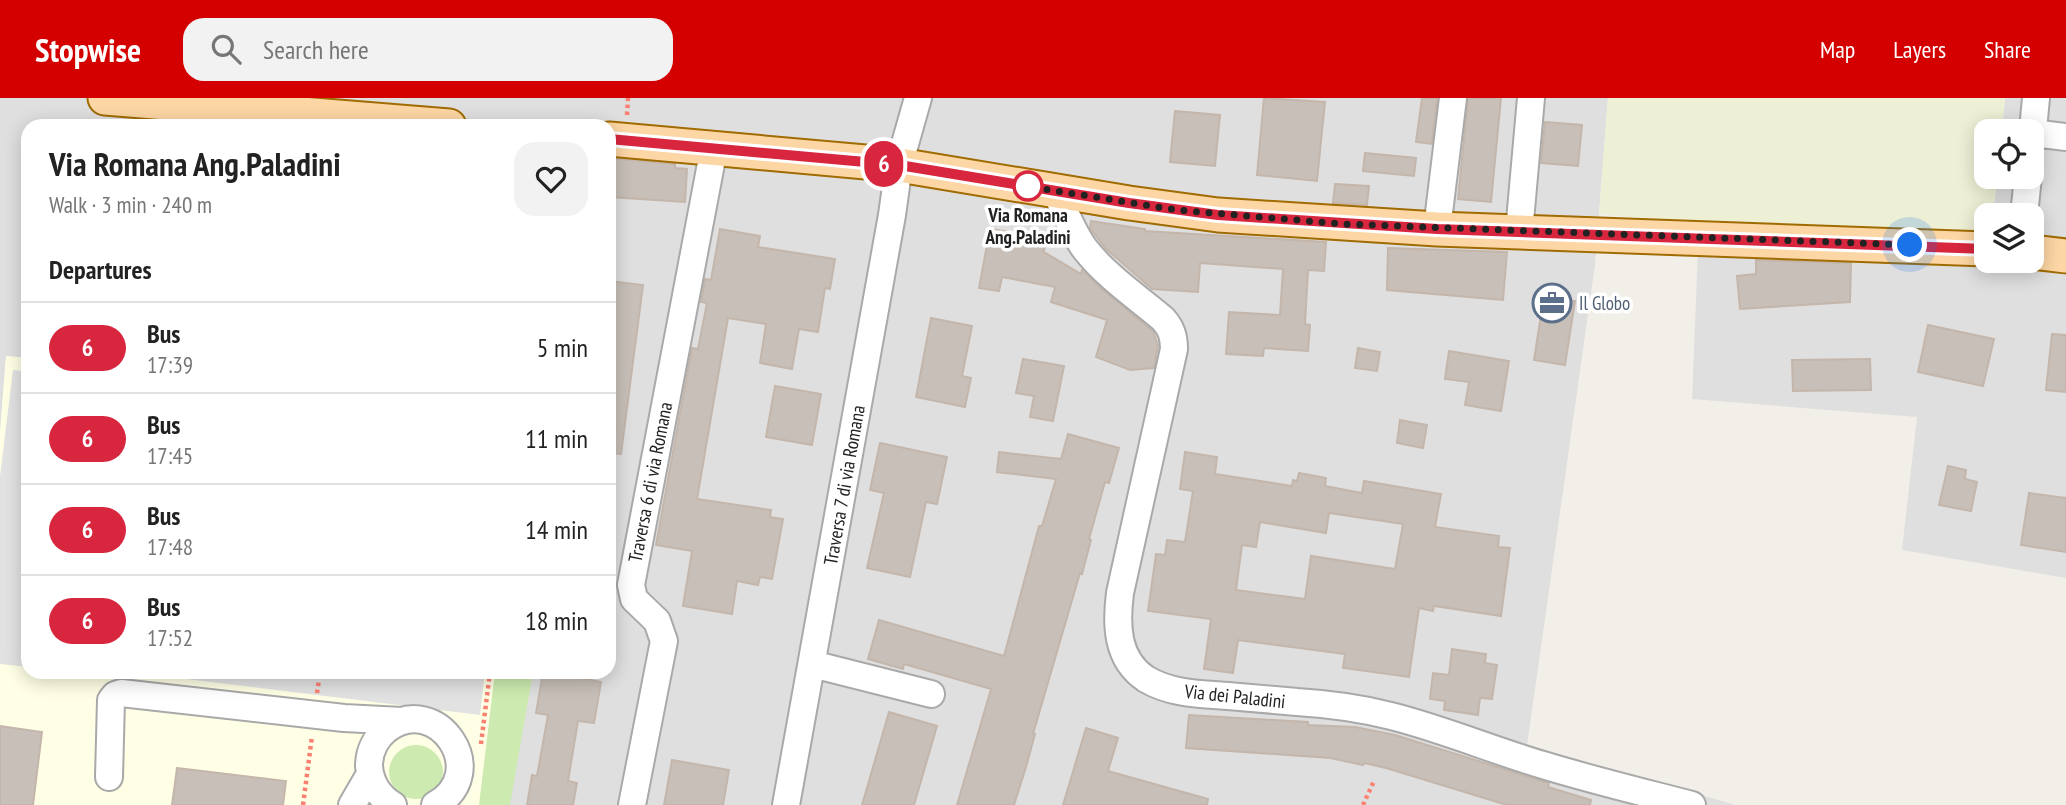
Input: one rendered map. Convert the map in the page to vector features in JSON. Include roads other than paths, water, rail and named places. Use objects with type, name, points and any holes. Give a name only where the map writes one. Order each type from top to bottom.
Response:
[{"type":"main road","points":[[105,98],[296,105],[398,119]]},
{"type":"main road","points":[[616,140],[899,165],[1218,215],[1437,229],[1974,249]]},
{"type":"main road","points":[[2044,253],[2066,256]]},
{"type":"street","name":"Traversa 7 di via Romana","points":[[786,805],[899,165],[918,98]]},
{"type":"street","points":[[1437,229],[1453,98]]},
{"type":"street","points":[[1519,232],[1531,98]]},
{"type":"street","points":[[2034,119],[2036,98]]},
{"type":"street","points":[[2044,134],[2066,137]]},
{"type":"street","name":"Traversa 6 di via Romana","points":[[632,805],[664,641],[657,621],[634,599],[631,585],[714,148]]},
{"type":"street","name":"Via dei Paladini","points":[[1055,191],[1084,248],[1101,267],[1163,318],[1173,337],[1174,349],[1117,616],[1119,640],[1126,657],[1138,673],[1156,684],[1180,691],[1324,704],[1391,716],[1541,765],[1616,795],[1692,805]]},
{"type":"street","points":[[813,664],[931,694]]},
{"type":"street","points":[[108,777],[111,700],[114,695],[121,693],[344,718],[425,721],[436,724],[445,731],[458,750],[460,772],[455,794],[450,793],[435,805]]},
{"type":"street","points":[[344,718],[358,723],[370,732],[376,741]]},
{"type":"street","points":[[393,805],[373,785],[369,762],[376,741],[392,725],[402,721]]},
{"type":"street","points":[[352,805],[370,774]]},
{"type":"place","name":"Via Romana Ang.Paladini","points":[[1028,186]]},
{"type":"place","name":"Il Globo","points":[[1552,303]]}]
